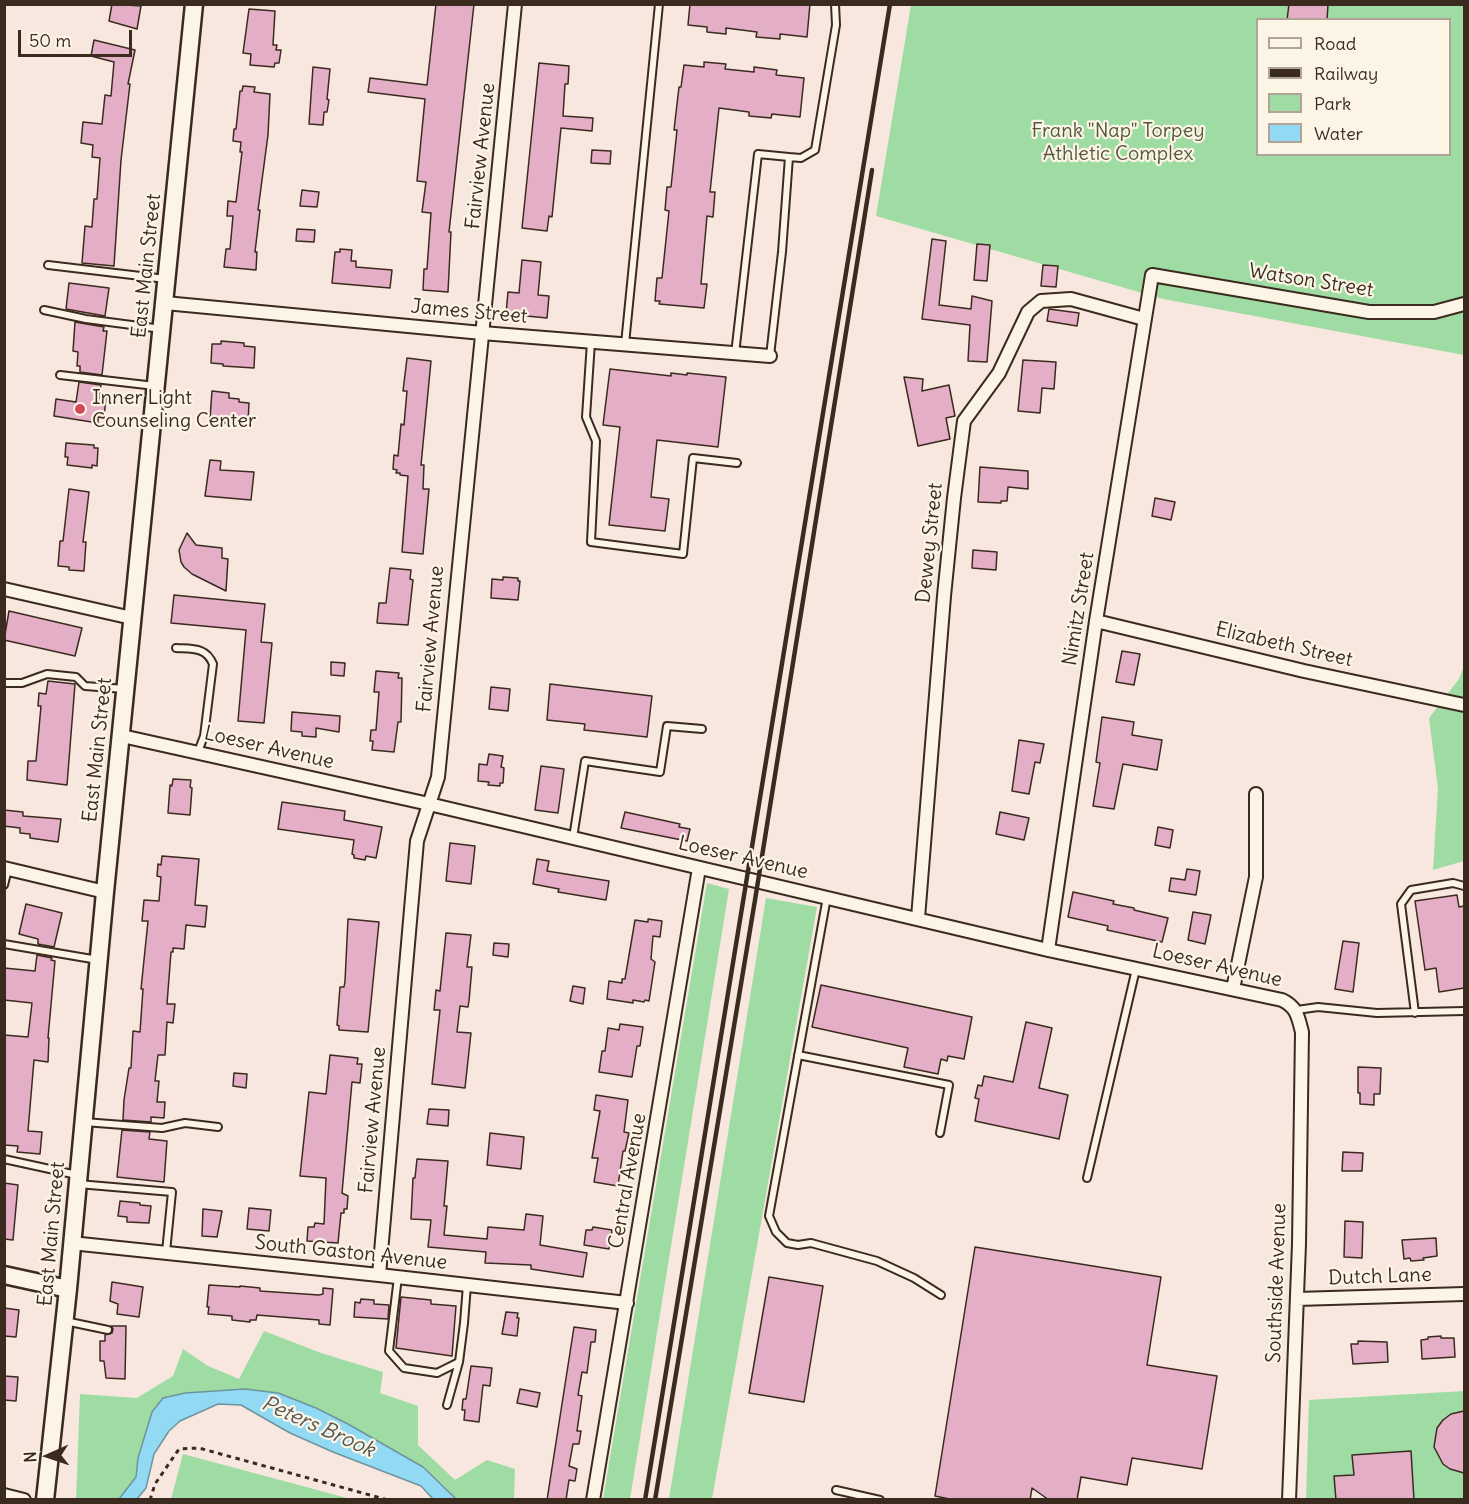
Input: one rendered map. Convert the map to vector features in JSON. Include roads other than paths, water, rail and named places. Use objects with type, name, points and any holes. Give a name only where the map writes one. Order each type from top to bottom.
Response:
[{"type":"street","name":"East Main Street","points":[[45,1500],[65,1321],[98,960],[194,4]]},
{"type":"street","name":"Fairview Avenue","points":[[379,1275],[417,841],[438,777],[515,4]]},
{"type":"street","name":"Watson Street","points":[[1152,275],[1369,312],[1434,312],[1464,304]]},
{"type":"street","name":"Nimitz Street","points":[[1048,950],[1096,621],[1152,275]]},
{"type":"street","name":"Dewey Street","points":[[918,918],[944,596],[964,421],[999,373],[1028,312],[1041,301],[1071,299],[1144,319]]},
{"type":"street","name":"James Street","points":[[165,303],[482,333],[770,356]]},
{"type":"street","points":[[4,589],[132,618]]},
{"type":"street","name":"Elizabeth Street","points":[[1096,621],[1464,705]]},
{"type":"street","name":"Loeser Avenue","points":[[122,735],[429,804],[1048,950],[1282,1000],[1297,1011],[1302,1032],[1302,1067]]},
{"type":"street","points":[[1233,989],[1256,877],[1256,794]]},
{"type":"street","points":[[6,868],[105,891]]},
{"type":"street","name":"Central Avenue","points":[[593,1500],[699,868]]},
{"type":"street","name":"Southside Avenue","points":[[1289,1500],[1297,1299],[1302,1067]]},
{"type":"street","name":"South Gaston Avenue","points":[[71,1243],[627,1303]]},
{"type":"street","points":[[4,1275],[68,1289]]},
{"type":"street","name":"Dutch Lane","points":[[1297,1299],[1464,1294]]},
{"type":"street","points":[[4,1495],[24,1500]]},
{"type":"lane","points":[[625,345],[659,4]]},
{"type":"lane","points":[[735,354],[758,154],[801,158],[815,150],[836,25],[835,4]]},
{"type":"lane","points":[[770,356],[782,252],[789,157]]},
{"type":"lane","points":[[48,265],[167,279]]},
{"type":"lane","points":[[44,310],[86,319],[162,329]]},
{"type":"lane","points":[[591,342],[586,417],[596,441],[591,542],[682,554],[693,458],[737,463]]},
{"type":"lane","points":[[60,375],[156,386]]},
{"type":"lane","points":[[176,648],[201,650],[210,656],[213,664],[204,736],[198,753]]},
{"type":"lane","points":[[4,683],[22,682],[47,674],[76,677],[85,686],[126,689]]},
{"type":"lane","points":[[573,838],[585,761],[660,772],[667,726],[702,729]]},
{"type":"lane","points":[[4,885],[6,868]]},
{"type":"lane","points":[[1415,1013],[1401,904],[1411,890],[1453,883],[1464,886]]},
{"type":"lane","points":[[828,897],[769,1216],[776,1232],[787,1243],[798,1245],[811,1243],[877,1261],[914,1278],[941,1295]]},
{"type":"lane","points":[[4,944],[98,960]]},
{"type":"lane","points":[[1087,1178],[1136,968]]},
{"type":"lane","points":[[1297,1011],[1318,1007],[1377,1013],[1464,1011]]},
{"type":"lane","points":[[798,1055],[950,1085],[940,1133]]},
{"type":"lane","points":[[83,1122],[162,1128],[185,1123],[218,1127]]},
{"type":"lane","points":[[4,1160],[78,1179],[172,1192],[166,1253]]},
{"type":"lane","points":[[398,1277],[389,1351],[404,1368],[437,1373],[459,1362]]},
{"type":"lane","points":[[447,1405],[459,1362],[465,1323],[466,1285]]},
{"type":"lane","points":[[65,1321],[108,1330]]},
{"type":"lane","points":[[836,1490],[879,1500]]},
{"type":"water","name":"Peters Brook","points":[[245,1389],[278,1393],[348,1424],[423,1467],[456,1499],[433,1499],[421,1486],[290,1433],[241,1405],[218,1404],[180,1421],[169,1431],[154,1454],[146,1488],[137,1499],[119,1499],[136,1477],[138,1458],[152,1412],[163,1398],[185,1393]]},
{"type":"railway","points":[[645,1500],[890,4]]},
{"type":"railway","points":[[655,1500],[755,900],[872,170]]},
{"type":"place","name":"Inner Light Counseling Center","points":[[80,409]]},
{"type":"park label","name":"Frank \"Nap\" Torpey Athletic Complex","points":[[1118,142]]}]
